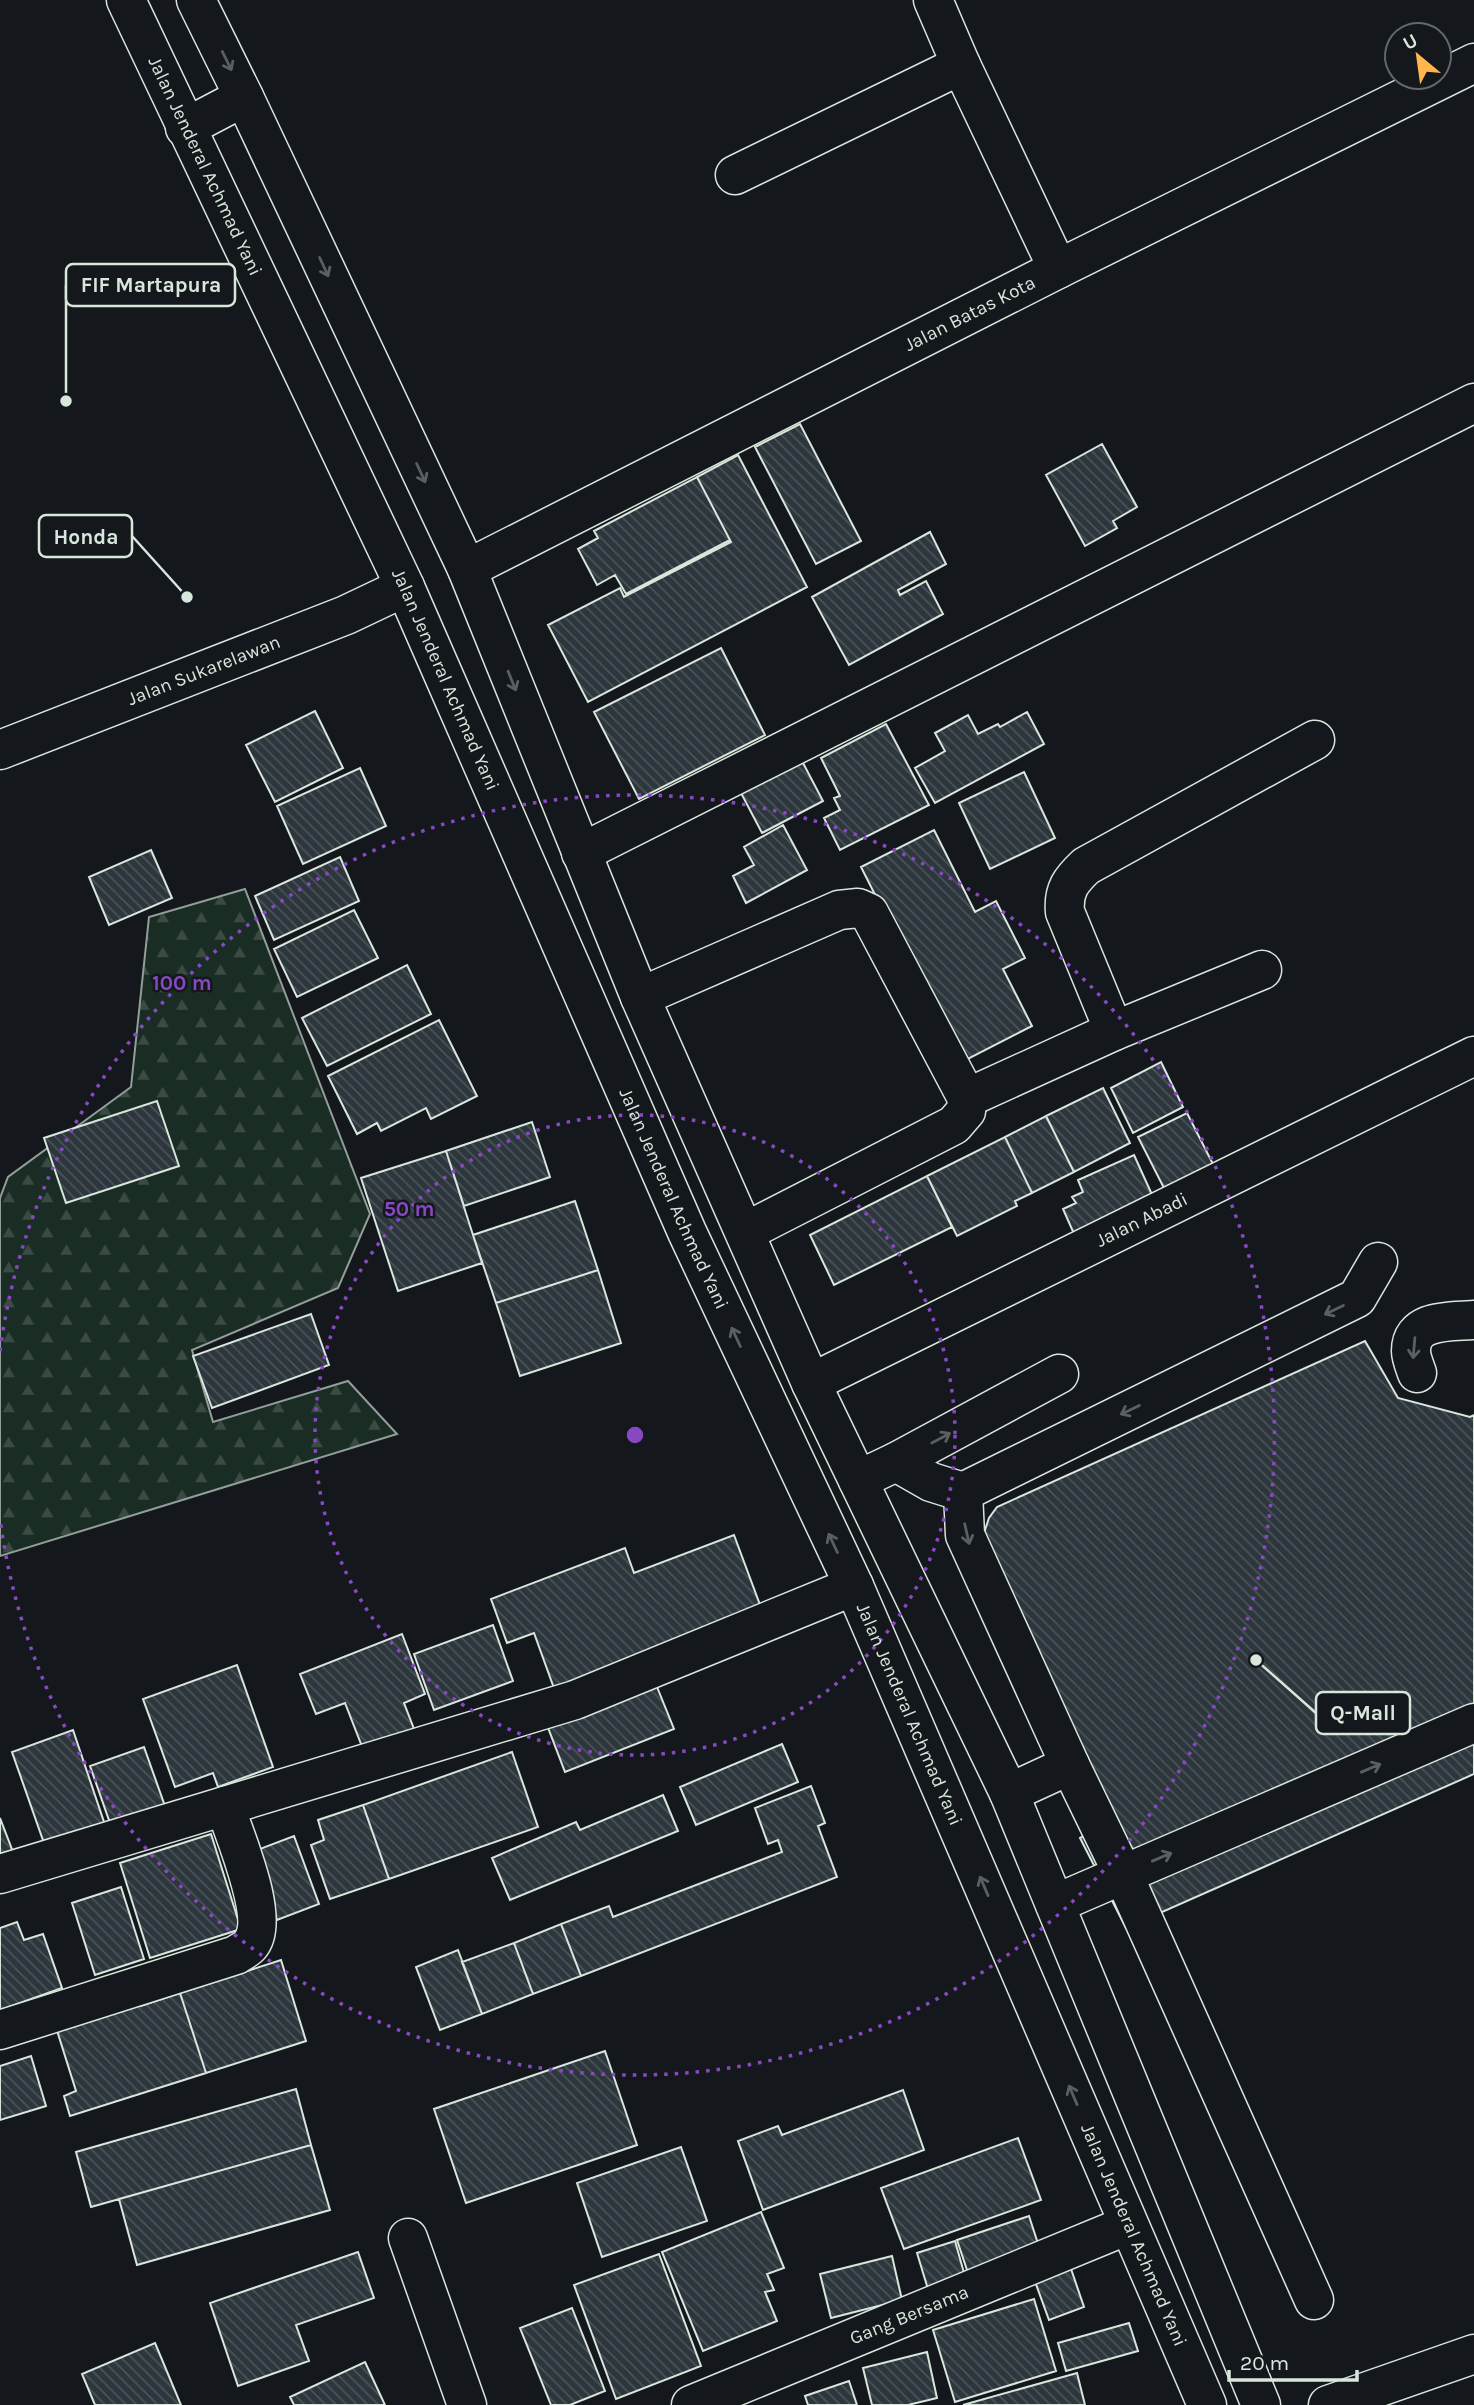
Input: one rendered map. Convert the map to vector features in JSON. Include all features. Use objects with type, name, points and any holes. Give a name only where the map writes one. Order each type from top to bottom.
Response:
[{"type":"main road","name":"Jalan Jenderal Achmad Yani","points":[[125,0],[405,587],[687,1231],[854,1586],[1207,2405]]},
{"type":"main road","points":[[196,0],[467,569],[640,997],[811,1382],[1009,1793],[1261,2405]]},
{"type":"main road","points":[[933,0],[1058,269]]},
{"type":"main road","name":"Jalan Batas Kota","points":[[467,569],[1058,269],[1474,63]]},
{"type":"main road","points":[[735,174],[961,65]]},
{"type":"main road","points":[[185,128],[244,97]]},
{"type":"main road","points":[[581,853],[1474,403]]},
{"type":"main road","name":"Jalan Sukarelawan","points":[[0,750],[346,615],[405,587]]},
{"type":"main road","points":[[1114,1031],[1065,912],[1063,897],[1072,879],[1086,866],[1315,740]]},
{"type":"main road","points":[[640,997],[839,911],[858,908],[869,913],[967,1098],[966,1111],[954,1125],[745,1233]]},
{"type":"main road","points":[[967,1098],[1114,1031],[1262,970]]},
{"type":"main road","name":"Jalan Abadi","points":[[811,1382],[1474,1056]]},
{"type":"main road","points":[[896,1462],[931,1482],[963,1492],[1357,1298],[1378,1262]]},
{"type":"main road","points":[[1417,1373],[1411,1351],[1416,1334],[1429,1324],[1474,1320]]},
{"type":"main road","points":[[858,1480],[1059,1374]]},
{"type":"main road","points":[[963,1492],[965,1535],[1123,1874],[1314,2300]]},
{"type":"main road","points":[[0,1874],[575,1700],[854,1586]]},
{"type":"main road","points":[[1055,1904],[1474,1723]]},
{"type":"main road","points":[[1009,1793],[1070,1765]]},
{"type":"main road","points":[[0,2030],[236,1955],[251,1944],[257,1922],[253,1886],[225,1806]]},
{"type":"main road","name":"Gang Bersama","points":[[691,2405],[1128,2225]]},
{"type":"main road","points":[[408,2238],[467,2405]]},
{"type":"main road","points":[[1328,2405],[1474,2354]]},
{"type":"green space","points":[[245,889],[370,1214],[338,1288],[192,1350],[213,1422],[348,1381],[397,1434],[0,1556],[0,1198],[8,1177],[131,1087],[149,917]]},
{"type":"building","points":[[800,424],[861,541],[816,564],[755,447]]},
{"type":"building","points":[[1102,444],[1137,507],[1113,521],[1117,528],[1085,546],[1046,475]]},
{"type":"building","points":[[738,455],[807,587],[588,702],[548,625],[620,588],[624,597],[731,542],[697,477]]},
{"type":"building","points":[[697,477],[730,540],[626,594],[615,575],[597,585],[578,549],[598,538],[594,531]]},
{"type":"building","points":[[930,532],[946,564],[898,590],[900,595],[926,581],[943,614],[849,665],[812,597]]},
{"type":"building","points":[[721,648],[765,735],[639,799],[594,712]]},
{"type":"building","points":[[315,711],[343,768],[275,802],[246,745]]},
{"type":"building","points":[[1027,712],[1044,744],[935,803],[915,768],[945,751],[935,733],[968,715],[978,734],[998,724],[1000,727]]},
{"type":"building","points":[[886,724],[929,805],[840,850],[824,818],[840,810],[834,798],[840,796],[821,758]]},
{"type":"building","points":[[802,761],[823,801],[762,833],[741,793]]},
{"type":"building","points":[[360,768],[386,826],[303,864],[277,806]]},
{"type":"building","points":[[1024,772],[1055,838],[990,869],[959,803]]},
{"type":"building","points":[[783,825],[807,870],[746,903],[733,876],[754,865],[744,847]]},
{"type":"building","points":[[934,830],[975,912],[996,901],[1025,958],[1003,969],[1032,1026],[960,1063],[861,867]]},
{"type":"building","points":[[151,850],[172,898],[109,925],[89,877]]},
{"type":"building","points":[[340,857],[359,901],[274,940],[255,896]]},
{"type":"building","points":[[354,910],[378,958],[297,997],[274,949]]},
{"type":"building","points":[[407,965],[431,1014],[327,1066],[302,1018]]},
{"type":"building","points":[[439,1020],[477,1096],[431,1119],[426,1108],[381,1131],[377,1123],[357,1134],[328,1076]]},
{"type":"building","points":[[1161,1062],[1183,1107],[1133,1133],[1111,1088]]},
{"type":"building","points":[[1103,1088],[1130,1143],[1074,1172],[1046,1116]]},
{"type":"building","points":[[157,1101],[179,1166],[66,1203],[44,1138]]},
{"type":"building","points":[[1187,1113],[1216,1170],[1167,1194],[1138,1137]]},
{"type":"building","points":[[1046,1116],[1074,1172],[1032,1193],[1005,1137]]},
{"type":"building","points":[[532,1122],[550,1177],[464,1206],[446,1151]]},
{"type":"building","points":[[1005,1137],[1032,1193],[1015,1201],[1017,1206],[957,1236],[927,1176]]},
{"type":"building","points":[[446,1151],[482,1263],[398,1291],[361,1178]]},
{"type":"building","points":[[1134,1155],[1159,1210],[1079,1245],[1063,1209],[1076,1203],[1072,1197],[1083,1192],[1078,1180]]},
{"type":"building","points":[[927,1176],[952,1227],[834,1285],[810,1235]]},
{"type":"building","points":[[575,1201],[598,1270],[496,1303],[473,1235]]},
{"type":"building","points":[[598,1270],[621,1343],[520,1376],[496,1303]]},
{"type":"building","points":[[311,1314],[329,1365],[212,1408],[193,1356]]},
{"type":"building","points":[[1365,1341],[1398,1398],[1470,1417],[1474,1415],[1474,1774],[1126,1928],[1080,1838],[1113,1821],[984,1533],[989,1518],[997,1507]]},
{"type":"building","points":[[734,1535],[763,1613],[555,1691],[534,1633],[507,1643],[491,1599],[625,1548],[634,1573]]},
{"type":"building","points":[[493,1625],[513,1681],[434,1710],[414,1654]]},
{"type":"building","points":[[402,1634],[425,1694],[404,1703],[414,1729],[363,1749],[345,1703],[316,1714],[300,1674]]},
{"type":"building","points":[[237,1665],[273,1767],[218,1787],[213,1773],[175,1787],[143,1699]]},
{"type":"building","points":[[655,1682],[674,1729],[565,1772],[547,1725]]},
{"type":"building","points":[[73,1730],[105,1825],[45,1846],[12,1752]]},
{"type":"building","points":[[782,1744],[798,1782],[696,1825],[680,1787]]},
{"type":"building","points":[[144,1747],[166,1809],[110,1823],[90,1766]]},
{"type":"building","points":[[512,1752],[538,1827],[389,1879],[363,1805]]},
{"type":"building","points":[[811,1786],[825,1823],[818,1826],[837,1877],[581,1976],[561,1924],[609,1906],[613,1917],[782,1852],[778,1840],[768,1844],[755,1808]]},
{"type":"building","points":[[663,1795],[678,1831],[510,1900],[492,1858],[576,1822],[580,1830]]},
{"type":"building","points":[[363,1805],[389,1879],[330,1899],[311,1845],[324,1840],[318,1820]]},
{"type":"building","points":[[0,1818],[13,1852],[0,1857]]},
{"type":"building","points":[[211,1834],[241,1929],[150,1958],[120,1863]]},
{"type":"building","points":[[294,1836],[319,1904],[277,1920],[252,1852]]},
{"type":"building","points":[[121,1887],[144,1959],[95,1975],[72,1903]]},
{"type":"building","points":[[17,1922],[24,1940],[43,1934],[62,1988],[0,2010],[0,1928]]},
{"type":"building","points":[[561,1924],[581,1976],[533,1994],[514,1943]]},
{"type":"building","points":[[514,1943],[533,1994],[482,2014],[462,1962]]},
{"type":"building","points":[[458,1950],[482,2014],[440,2030],[416,1967]]},
{"type":"building","points":[[281,1960],[306,2041],[206,2073],[180,1993]]},
{"type":"building","points":[[180,1993],[206,2073],[70,2116],[64,2096],[76,2091],[54,2021],[138,1995],[141,2006]]},
{"type":"building","points":[[605,2051],[637,2145],[466,2203],[434,2109]]},
{"type":"building","points":[[31,2056],[46,2106],[0,2120],[0,2066]]},
{"type":"building","points":[[296,2089],[311,2145],[91,2207],[76,2152]]},
{"type":"building","points":[[903,2090],[924,2150],[763,2210],[738,2141],[778,2126],[782,2135]]},
{"type":"building","points":[[1018,2138],[1041,2200],[904,2249],[881,2188]]},
{"type":"building","points":[[311,2145],[330,2210],[137,2265],[119,2199]]},
{"type":"building","points":[[681,2147],[707,2221],[602,2257],[577,2183]]},
{"type":"building","points":[[761,2212],[784,2268],[767,2274],[774,2290],[765,2292],[777,2321],[703,2351],[662,2252]]},
{"type":"building","points":[[1029,2216],[1043,2259],[971,2282],[957,2240]]},
{"type":"building","points":[[955,2241],[968,2287],[931,2299],[917,2253]]},
{"type":"building","points":[[358,2252],[374,2298],[296,2325],[309,2361],[238,2386],[210,2303]]},
{"type":"building","points":[[659,2254],[701,2366],[616,2399],[574,2285]]},
{"type":"building","points":[[892,2256],[902,2300],[831,2318],[820,2274]]},
{"type":"building","points":[[1069,2263],[1084,2307],[1049,2320],[1033,2276]]},
{"type":"building","points":[[1034,2299],[1056,2371],[955,2402],[933,2330]]},
{"type":"building","points":[[572,2308],[605,2391],[570,2405],[551,2405],[520,2328]]},
{"type":"building","points":[[1129,2323],[1138,2351],[1066,2371],[1058,2343]]},
{"type":"building","points":[[155,2343],[181,2405],[95,2405],[82,2374]]},
{"type":"building","points":[[927,2352],[937,2398],[908,2405],[872,2405],[863,2368]]},
{"type":"building","points":[[365,2362],[385,2405],[294,2405],[290,2397]]},
{"type":"building","points":[[1077,2373],[1085,2405],[963,2405]]},
{"type":"building","points":[[849,2381],[857,2405],[808,2405],[805,2396]]},
{"type":"place","name":"FIF Martapura","points":[[66,401]]},
{"type":"place","name":"Honda","points":[[187,597]]},
{"type":"place","name":"Q-Mall","points":[[1256,1660]]}]
